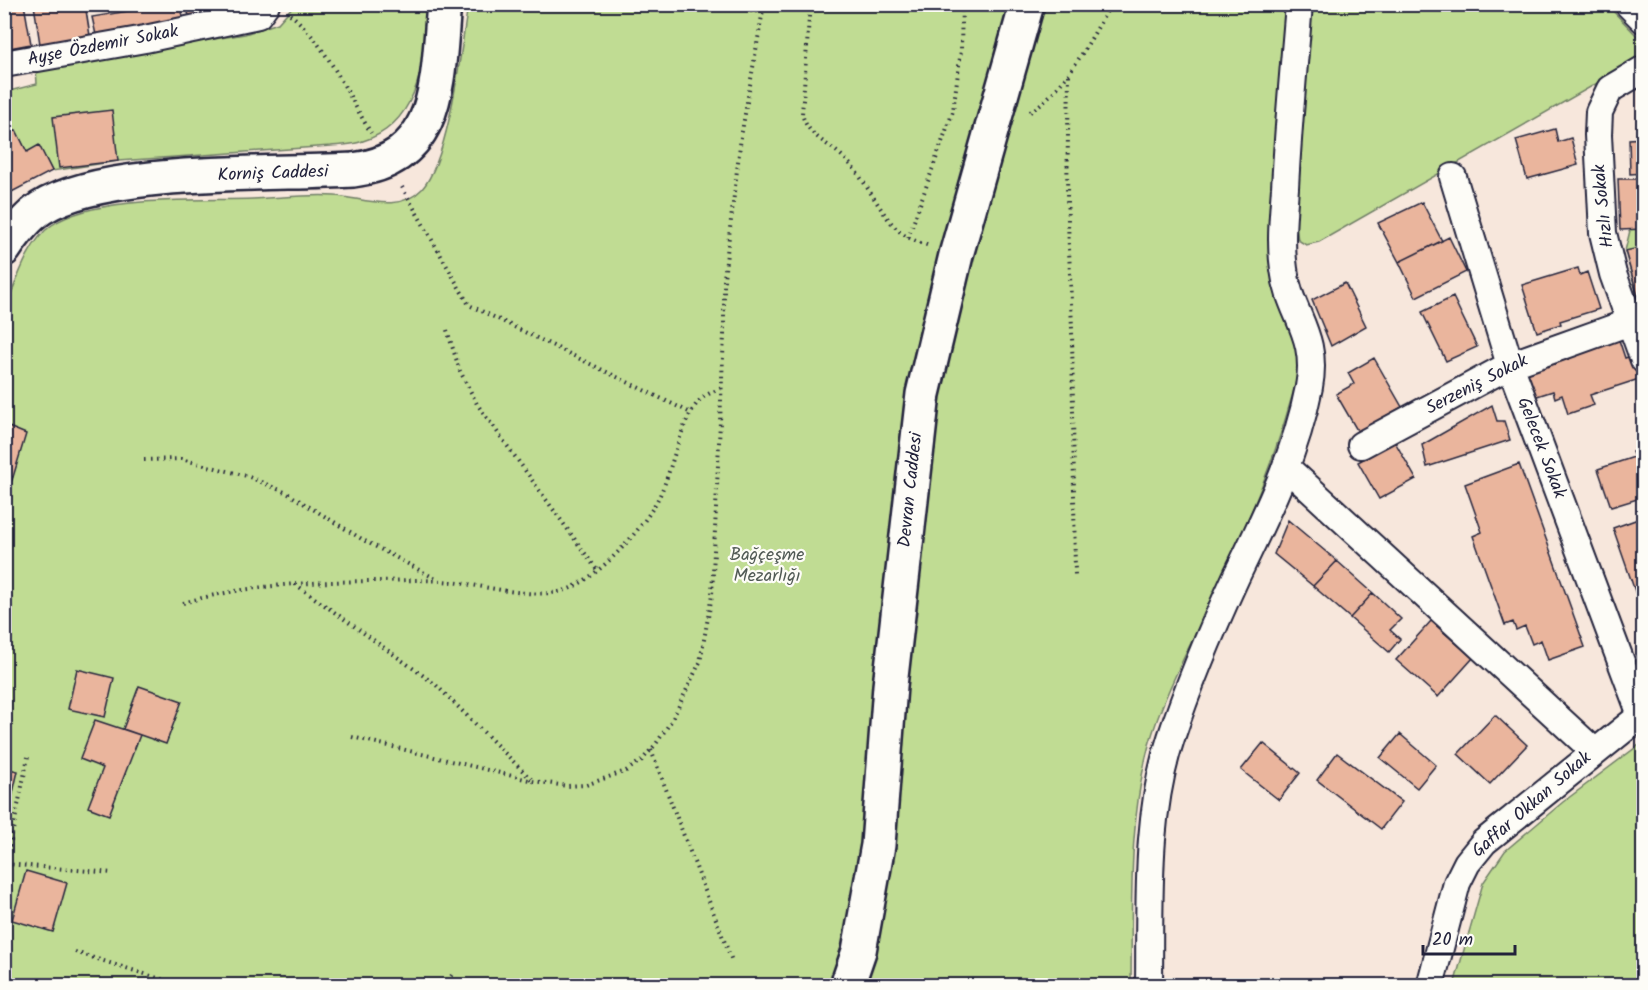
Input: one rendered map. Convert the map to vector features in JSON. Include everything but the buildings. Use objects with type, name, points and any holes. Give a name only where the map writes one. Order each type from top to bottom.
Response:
[{"type":"main road","name":"Korniş Caddesi","points":[[4,249],[24,222],[42,208],[96,188],[171,178],[353,170],[376,167],[388,162],[413,143],[428,115],[434,93],[444,4]]},
{"type":"main road","name":"Devran Caddesi","points":[[847,986],[859,951],[878,845],[890,686],[923,394],[956,255],[990,127],[1027,4]]},
{"type":"street","points":[[1149,986],[1151,845],[1156,793],[1170,740],[1220,612],[1287,468],[1309,387],[1312,363],[1301,316],[1287,288],[1282,239],[1299,4]]},
{"type":"street","points":[[1628,4],[1644,20]]},
{"type":"street","name":"Ayşe Özdemir Sokak","points":[[4,64],[258,15],[276,8]]},
{"type":"street","name":"Hızlı Sokak","points":[[1644,69],[1610,89],[1599,112],[1600,204],[1603,234],[1644,360]]},
{"type":"street","name":"Gelecek Sokak","points":[[1453,177],[1510,365],[1642,714]]},
{"type":"street","name":"Serzeniş Sokak","points":[[1361,445],[1510,365],[1630,322]]},
{"type":"street","points":[[1287,468],[1594,751]]},
{"type":"street","name":"Gaffar Okkan Sokak","points":[[1430,986],[1457,883],[1467,863],[1484,842],[1642,714]]},
{"type":"path","points":[[709,4],[762,12]]},
{"type":"path","points":[[352,736],[533,781],[567,786],[586,785],[626,771],[651,750],[686,694],[700,662],[708,628],[713,584],[722,388],[724,278],[741,137],[764,4]]},
{"type":"path","points":[[810,4],[802,114],[806,127],[813,135],[844,157],[895,228],[908,238],[953,111],[961,50],[962,4]]},
{"type":"path","points":[[990,127],[1021,118],[1054,94],[1069,75],[1111,4]]},
{"type":"path","points":[[276,8],[305,26],[320,48],[469,305],[690,413]]},
{"type":"path","points":[[1069,75],[1066,194],[1072,329],[1075,577]]},
{"type":"path","points":[[447,330],[460,371],[477,404],[597,570]]},
{"type":"path","points":[[183,603],[219,593],[294,584],[440,581],[550,592],[573,586],[597,570],[630,537],[658,500],[690,413],[700,400],[722,388]]},
{"type":"path","points":[[144,459],[181,459],[247,476],[287,493],[382,551],[440,581]]},
{"type":"path","points":[[294,584],[435,684],[533,781]]},
{"type":"path","points":[[651,750],[732,961]]},
{"type":"path","points":[[28,757],[5,864],[113,873]]},
{"type":"path","points":[[75,952],[183,986]]},
{"type":"path","points":[[444,986],[452,975]]},
{"type":"green space","points":[[294,5],[431,5],[426,45],[416,85],[409,103],[398,119],[383,132],[347,145],[118,161],[52,171],[39,146],[27,152],[16,130],[5,136],[5,92],[37,84],[36,68],[245,34],[278,23]]},
{"type":"green space","name":"Bağçeşme Mezarlığı","points":[[468,5],[1288,5],[1299,369],[1282,429],[1261,488],[1169,690],[1149,745],[1142,774],[1134,834],[1131,985],[5,985],[4,312],[23,265],[36,242],[52,225],[72,215],[121,204],[315,195],[391,203],[413,197],[422,189],[432,174],[440,153],[453,101]]},
{"type":"green space","points":[[1312,5],[1607,5],[1643,42],[1643,57],[1319,242],[1306,245],[1298,240],[1295,219]]},
{"type":"green space","points":[[1643,177],[1643,316],[1625,251]]},
{"type":"green space","points":[[1643,742],[1643,985],[1454,985],[1483,883],[1505,851],[1563,802]]}]
